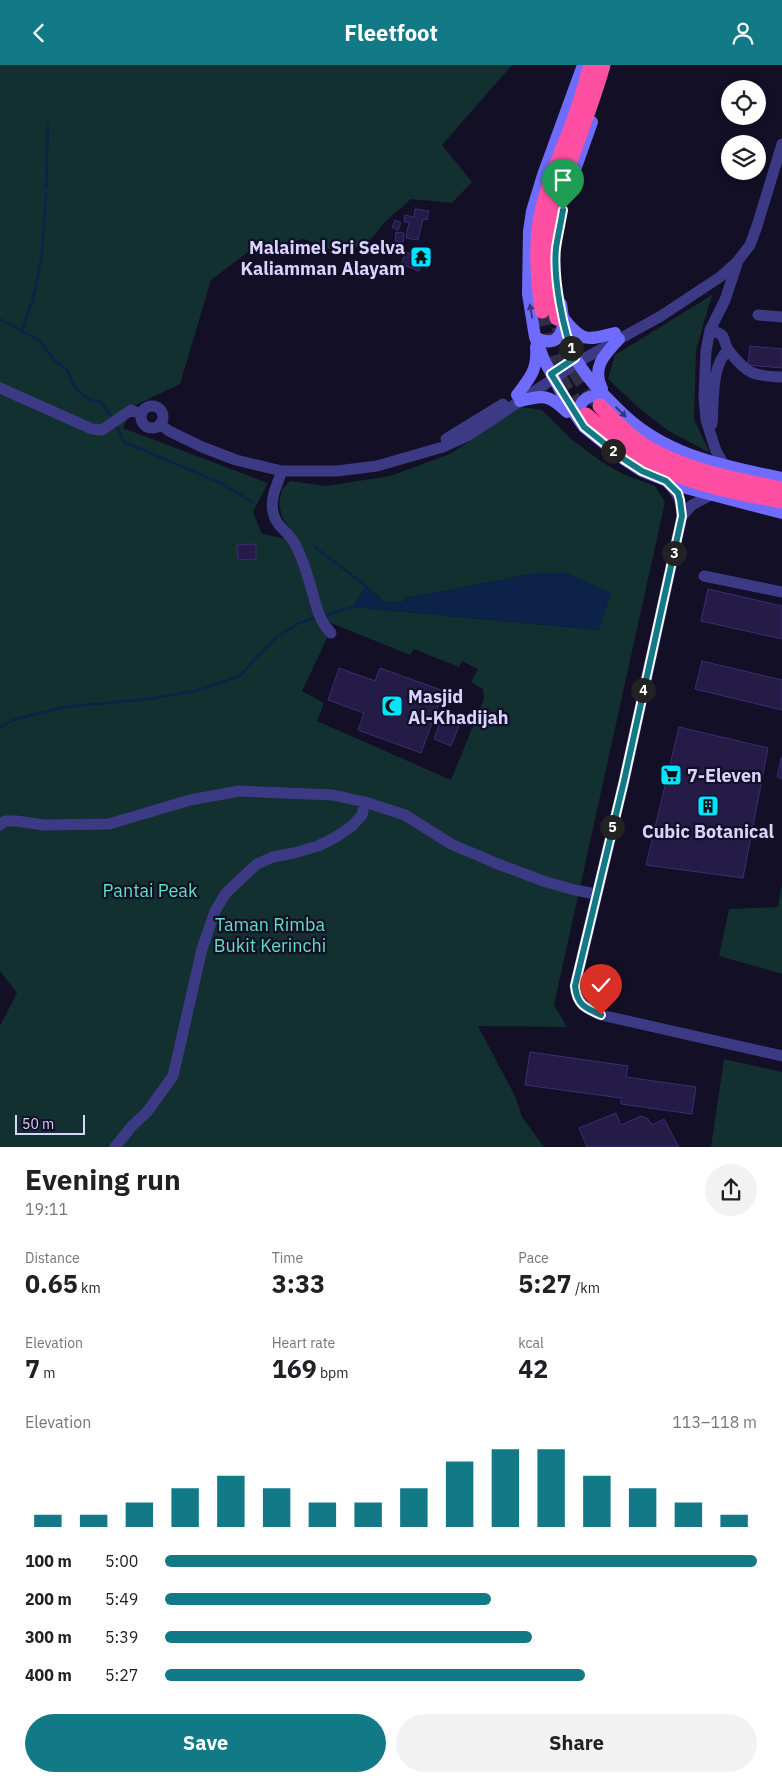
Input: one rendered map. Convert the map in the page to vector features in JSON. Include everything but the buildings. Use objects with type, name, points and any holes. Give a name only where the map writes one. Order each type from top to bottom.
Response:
[{"type":"highway","points":[[542,311],[537,265],[539,229],[556,164],[570,130],[591,65]]},
{"type":"highway","points":[[560,319],[553,302],[550,280],[550,247],[553,222],[563,178],[603,65]]},
{"type":"highway","points":[[603,402],[637,441],[666,457],[714,473],[782,489]]},
{"type":"highway","points":[[585,421],[638,455],[686,478],[782,502]]},
{"type":"highway","points":[[731,468],[782,484]]},
{"type":"highway","points":[[715,496],[782,502]]},
{"type":"main road","points":[[519,398],[532,375],[537,358],[536,337],[528,294],[527,253],[531,217],[543,175],[583,65]]},
{"type":"main road","points":[[536,337],[547,342],[554,341],[562,332],[556,249],[572,175],[591,125],[609,65]]},
{"type":"main road","points":[[560,319],[586,338],[617,336]]},
{"type":"main road","points":[[560,319],[568,343],[603,402]]},
{"type":"main road","points":[[603,402],[597,375],[598,366],[617,336]]},
{"type":"main road","points":[[536,337],[552,376],[585,421]]},
{"type":"main road","points":[[585,421],[579,412],[580,405],[584,399],[594,395],[660,441],[691,456],[731,468],[782,478]]},
{"type":"main road","points":[[519,398],[538,396],[557,401],[585,421],[625,460],[642,471],[666,481],[715,496],[782,513]]},
{"type":"street","points":[[160,424],[169,431],[202,447],[236,460],[282,471],[337,471],[377,466],[426,453],[519,398],[650,313],[686,299],[720,277],[737,262],[750,245],[782,144]]},
{"type":"street","points":[[731,468],[716,451],[710,436],[706,420],[704,397],[706,351],[710,330],[725,300],[737,262]]},
{"type":"street","points":[[758,315],[782,317]]},
{"type":"street","points":[[710,330],[720,333],[724,337],[728,350],[752,374],[782,377]]},
{"type":"street","points":[[710,436],[716,371],[719,361],[728,350]]},
{"type":"street","points":[[0,388],[92,429],[102,430],[131,410],[141,414]]},
{"type":"street","points":[[147,407],[156,407],[162,414],[160,424],[154,428],[145,426],[141,421],[141,414],[147,407]]},
{"type":"street","points":[[282,471],[273,494],[273,515],[278,525],[294,542],[312,591],[316,610],[324,626],[331,633]]},
{"type":"street","points":[[666,481],[678,493],[682,516],[624,781],[575,986],[576,997],[581,1005],[601,1015],[782,1056]]},
{"type":"street","points":[[682,516],[692,505],[715,496]]},
{"type":"street","points":[[704,575],[782,592]]},
{"type":"street","points":[[0,825],[5,821],[44,825],[109,824],[190,800],[239,791],[333,795],[364,802],[404,815],[451,844],[498,864],[546,882],[596,894]]},
{"type":"street","points":[[115,1147],[132,1126],[147,1112],[173,1076],[202,949],[215,911],[226,893],[256,864],[273,857],[318,845],[336,837],[352,826],[362,815],[364,802]]},
{"type":"green space","name":"Taman Rimba Bukit Kerinchi","points":[[0,65],[512,65],[442,145],[472,182],[452,203],[411,199],[385,222],[371,239],[343,255],[304,239],[248,252],[211,280],[180,384],[132,407],[123,428],[268,483],[253,512],[262,534],[287,539],[328,636],[302,691],[324,703],[317,721],[451,780],[484,699],[483,689],[471,682],[478,669],[462,661],[459,667],[414,649],[410,655],[326,621],[293,533],[282,517],[279,503],[282,489],[290,481],[326,486],[390,476],[450,454],[521,407],[542,410],[571,439],[602,462],[623,474],[655,486],[665,502],[554,1005],[567,1027],[478,1026],[516,1098],[522,1117],[544,1147],[0,1147],[0,1026],[17,993],[0,971]],"holes":[[[537,573],[599,630],[353,607],[366,586],[385,602],[401,603],[407,598]]]},
{"type":"green space","points":[[712,295],[696,350],[694,419],[710,453],[667,430],[638,407],[608,379],[615,355]]},
{"type":"green space","points":[[782,883],[782,974],[719,956],[729,909],[778,907]]},
{"type":"green space","points":[[724,1059],[782,1072],[782,1147],[711,1147]]},
{"type":"water","points":[[537,573],[567,573],[611,593],[599,630],[353,607],[366,586],[385,602],[401,603],[407,598]]},
{"type":"waterway","points":[[46,188],[48,124]]},
{"type":"waterway","points":[[22,331],[35,291],[42,254],[46,193]]},
{"type":"waterway","points":[[0,319],[40,341],[54,360],[67,370],[75,388],[91,401],[100,401],[113,418]]},
{"type":"waterway","points":[[116,425],[124,442],[221,483],[252,502]]},
{"type":"waterway","points":[[315,547],[366,586]]},
{"type":"waterway","points":[[324,616],[353,607]]},
{"type":"waterway","points":[[0,727],[13,720],[65,707],[149,699],[195,691],[217,684],[241,675],[277,637],[299,623],[316,618]]},
{"type":"tunnel","points":[[542,311],[552,355],[561,380],[569,394],[586,415]]},
{"type":"tunnel","points":[[559,327],[565,349],[574,369],[600,406]]},
{"type":"place","name":"Malaimel Sri Selva Kaliamman Alayam","points":[[421,257]]},
{"type":"place","name":"Masjid Al-Khadijah","points":[[392,706]]},
{"type":"place","name":"7-Eleven","points":[[671,775]]},
{"type":"place","name":"Cubic Botanical","points":[[708,806]]},
{"type":"route","points":[[563,210],[556,249],[556,268],[566,334],[575,358],[551,374],[566,401],[584,427],[625,460],[642,471],[666,481],[678,493],[682,516],[624,781],[575,986],[576,997],[581,1005],[601,1015]]},
{"type":"park label","name":"Pantai Peak","points":[[150,890]]}]
